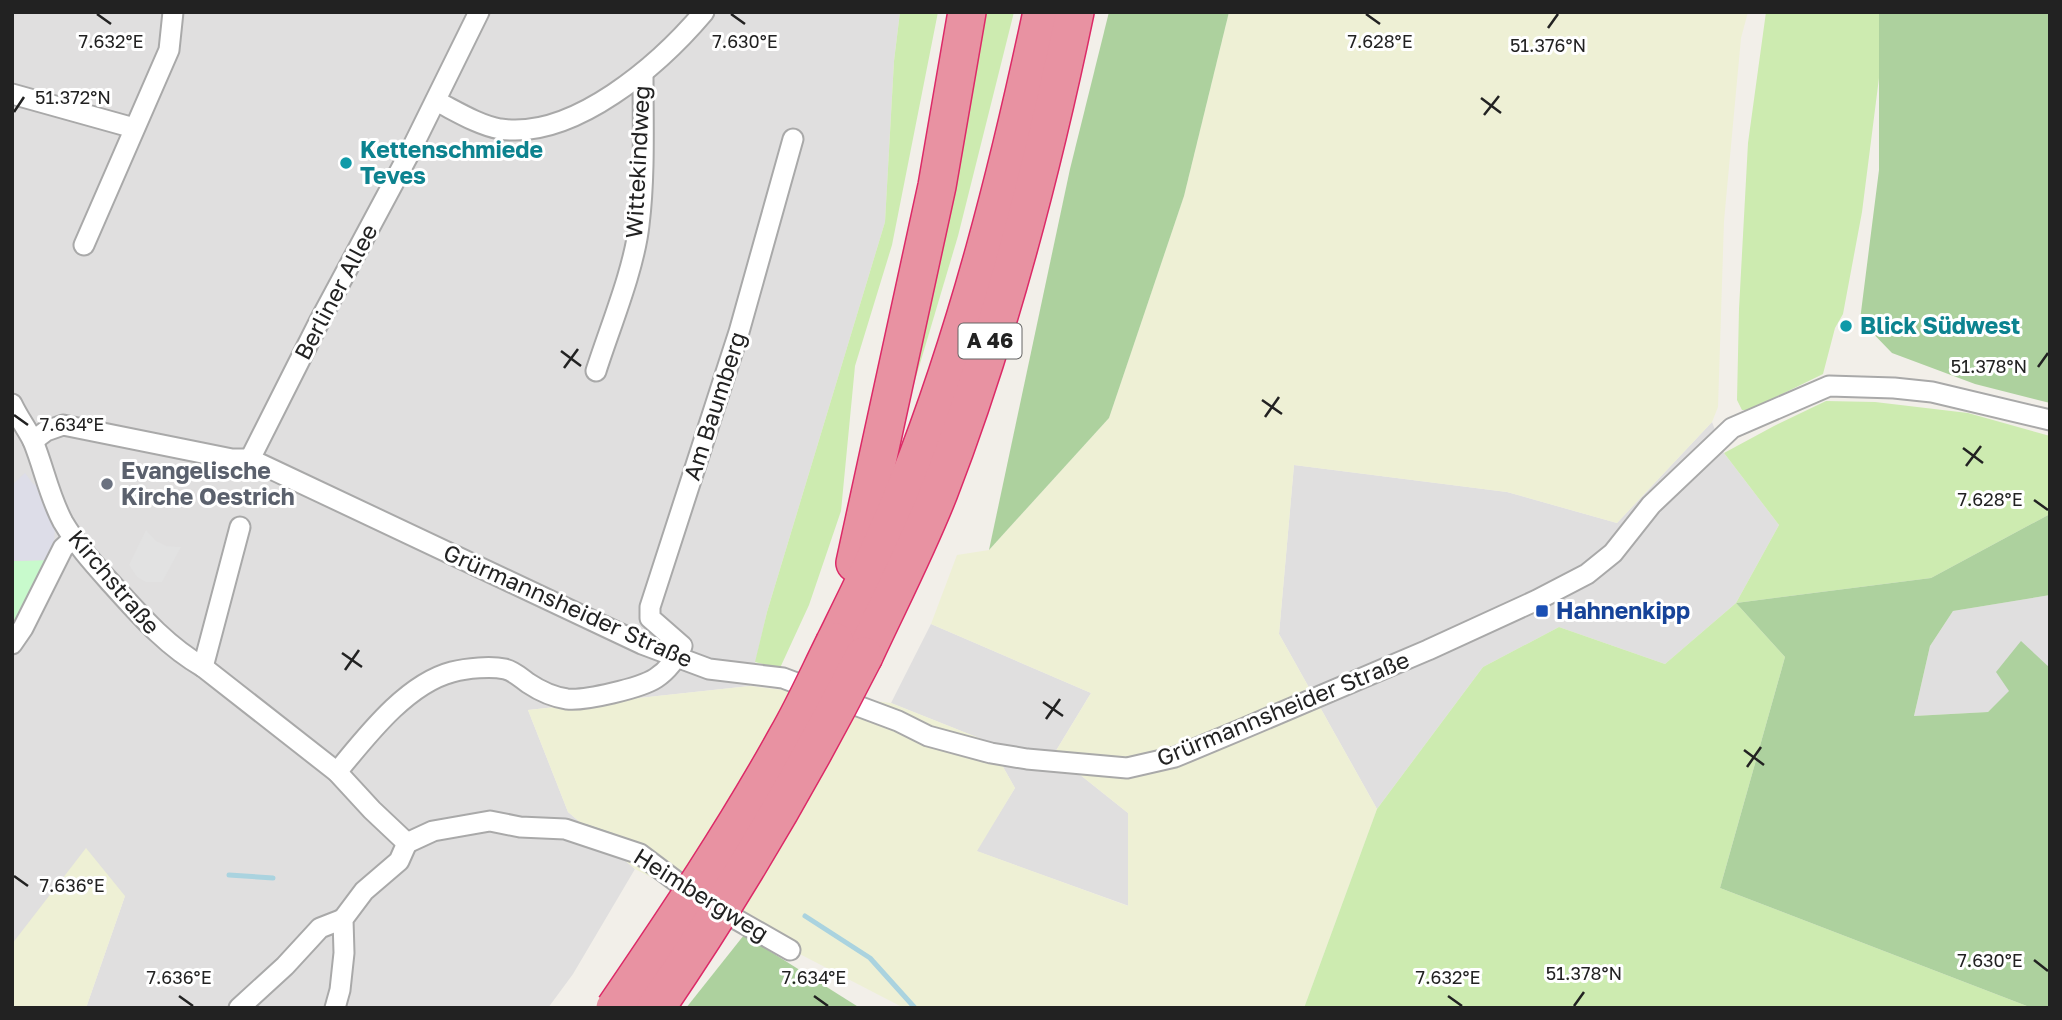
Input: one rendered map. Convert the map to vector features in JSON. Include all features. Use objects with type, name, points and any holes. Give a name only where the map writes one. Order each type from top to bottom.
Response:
[{"type":"highway","points":[[850,649],[866,520],[892,385],[937,186],[967,12]]},
{"type":"highway","name":"A 46","points":[[656,1008],[703,938],[816,750],[850,649],[876,558],[908,483],[950,369],[985,254],[1026,91],[1042,12]]},
{"type":"highway","name":"A 46","points":[[615,1008],[673,923],[788,736],[850,649],[938,494],[980,376],[1020,243],[1054,111],[1075,12]]},
{"type":"street","points":[[84,245],[169,50],[173,12]]},
{"type":"street","name":"Berliner Allee","points":[[250,459],[436,101],[479,12]]},
{"type":"street","name":"Wittekindweg","points":[[436,101],[499,129],[538,128],[585,110],[643,74],[704,12]]},
{"type":"street","name":"Wittekindweg","points":[[596,371],[639,227],[643,74]]},
{"type":"street","points":[[12,94],[134,128]]},
{"type":"street","name":"Am Baumberg","points":[[677,658],[682,646],[650,618],[650,607],[736,344],[793,139]]},
{"type":"street","name":"Grürmannsheider Straße","points":[[33,441],[46,431],[63,425],[232,459],[250,459],[677,658],[709,669],[783,678],[898,721],[928,736],[990,753],[1127,768],[1175,757],[1235,732],[1428,650],[1587,574],[1613,553],[1651,505],[1732,428],[1829,386],[1932,392],[2050,420]]},
{"type":"street","name":"Kirchstraße","points":[[12,404],[17,427],[33,441],[48,489],[74,538],[160,637],[181,655],[203,667],[337,772],[407,843]]},
{"type":"street","points":[[203,667],[240,527]]},
{"type":"street","points":[[12,644],[23,628],[63,548],[74,538]]},
{"type":"street","points":[[337,772],[405,697],[428,681],[452,671],[506,669],[543,692],[568,699],[588,698],[655,679],[677,658]]},
{"type":"street","name":"Heimbergweg","points":[[407,843],[433,831],[490,821],[520,827],[565,829],[640,854],[697,897],[790,950]]},
{"type":"street","points":[[239,1008],[285,966],[320,928],[343,919],[364,891],[399,861],[407,843]]},
{"type":"street","points":[[335,1008],[344,953],[343,919]]},
{"type":"shaded area","points":[[12,12],[900,12],[894,61],[885,222],[767,612],[750,686],[528,710],[568,812],[635,869],[573,974],[548,1008],[86,1008],[125,896],[12,944]]},
{"type":"shaded area","points":[[1712,422],[1724,453],[1779,525],[1736,603],[1665,664],[1559,627],[1483,667],[1377,809],[1279,634],[1294,465],[1507,492],[1617,523]]},
{"type":"shaded area","points":[[25,473],[34,485],[41,482],[55,527],[49,560],[12,561],[12,485]]},
{"type":"shaded area","points":[[146,530],[156,541],[166,546],[181,547],[162,582],[146,582],[137,577],[129,565]]},
{"type":"shaded area","points":[[2050,595],[2050,668],[2046,666],[2010,691],[1988,712],[1914,716],[1930,646],[1953,611]]},
{"type":"shaded area","points":[[931,624],[1091,693],[1054,754],[1128,813],[1129,906],[976,851],[1015,788],[989,742],[891,703]]},
{"type":"green space","points":[[900,12],[938,12],[892,245],[855,366],[841,511],[809,605],[780,668],[755,662],[767,612],[885,222],[894,61]]},
{"type":"green space","points":[[977,12],[1014,12],[958,236],[891,461]]},
{"type":"green space","points":[[1109,12],[1229,12],[1184,196],[1109,418],[989,550],[1070,169]]},
{"type":"green space","points":[[1229,12],[1748,12],[1741,38],[1724,221],[1718,407],[1712,422],[1617,523],[1507,492],[1294,465],[1279,634],[1377,809],[1304,1008],[904,1008],[635,869],[568,812],[528,710],[750,686],[891,703],[989,742],[1015,788],[977,851],[1128,906],[1128,813],[1054,754],[1091,693],[931,624],[957,555],[989,550],[1109,418],[1184,196]]},
{"type":"green space","points":[[1766,12],[1879,12],[1879,78],[1862,212],[1843,314],[1835,328],[1823,374],[1749,410],[1742,410],[1737,400],[1739,309],[1748,143]]},
{"type":"green space","points":[[1879,12],[2050,12],[2050,403],[1975,384],[1892,353],[1860,320],[1879,170]]},
{"type":"green space","points":[[1826,401],[1875,402],[1968,413],[2050,436],[2050,514],[1931,578],[1736,603],[1779,525],[1724,453],[1774,426]]},
{"type":"green space","points":[[2050,514],[2050,595],[1953,611],[1930,646],[1914,716],[1988,712],[2009,691],[1996,672],[2021,641],[2050,668],[2050,1008],[2032,1008],[1720,888],[1785,657],[1736,603],[1931,578]]},
{"type":"green space","points":[[49,560],[13,626],[12,628],[12,561]]},
{"type":"green space","points":[[1736,603],[1785,657],[1720,888],[2032,1008],[1304,1008],[1377,809],[1483,667],[1559,627],[1665,664]]},
{"type":"green space","points":[[86,848],[125,896],[86,1008],[12,1008],[12,944]]},
{"type":"green space","points":[[744,935],[860,1008],[686,1008]]},
{"type":"waterway","points":[[587,827],[611,835]]},
{"type":"waterway","points":[[229,875],[273,878]]},
{"type":"waterway","points":[[805,916],[870,958],[915,1008]]},
{"type":"place","name":"Kettenschmiede Teves","points":[[346,163]]},
{"type":"place","name":"Blick Südwest","points":[[1846,326]]},
{"type":"place","name":"Evangelische Kirche Oestrich","points":[[107,484]]},
{"type":"place","name":"Hahnenkipp","points":[[1542,611]]}]
